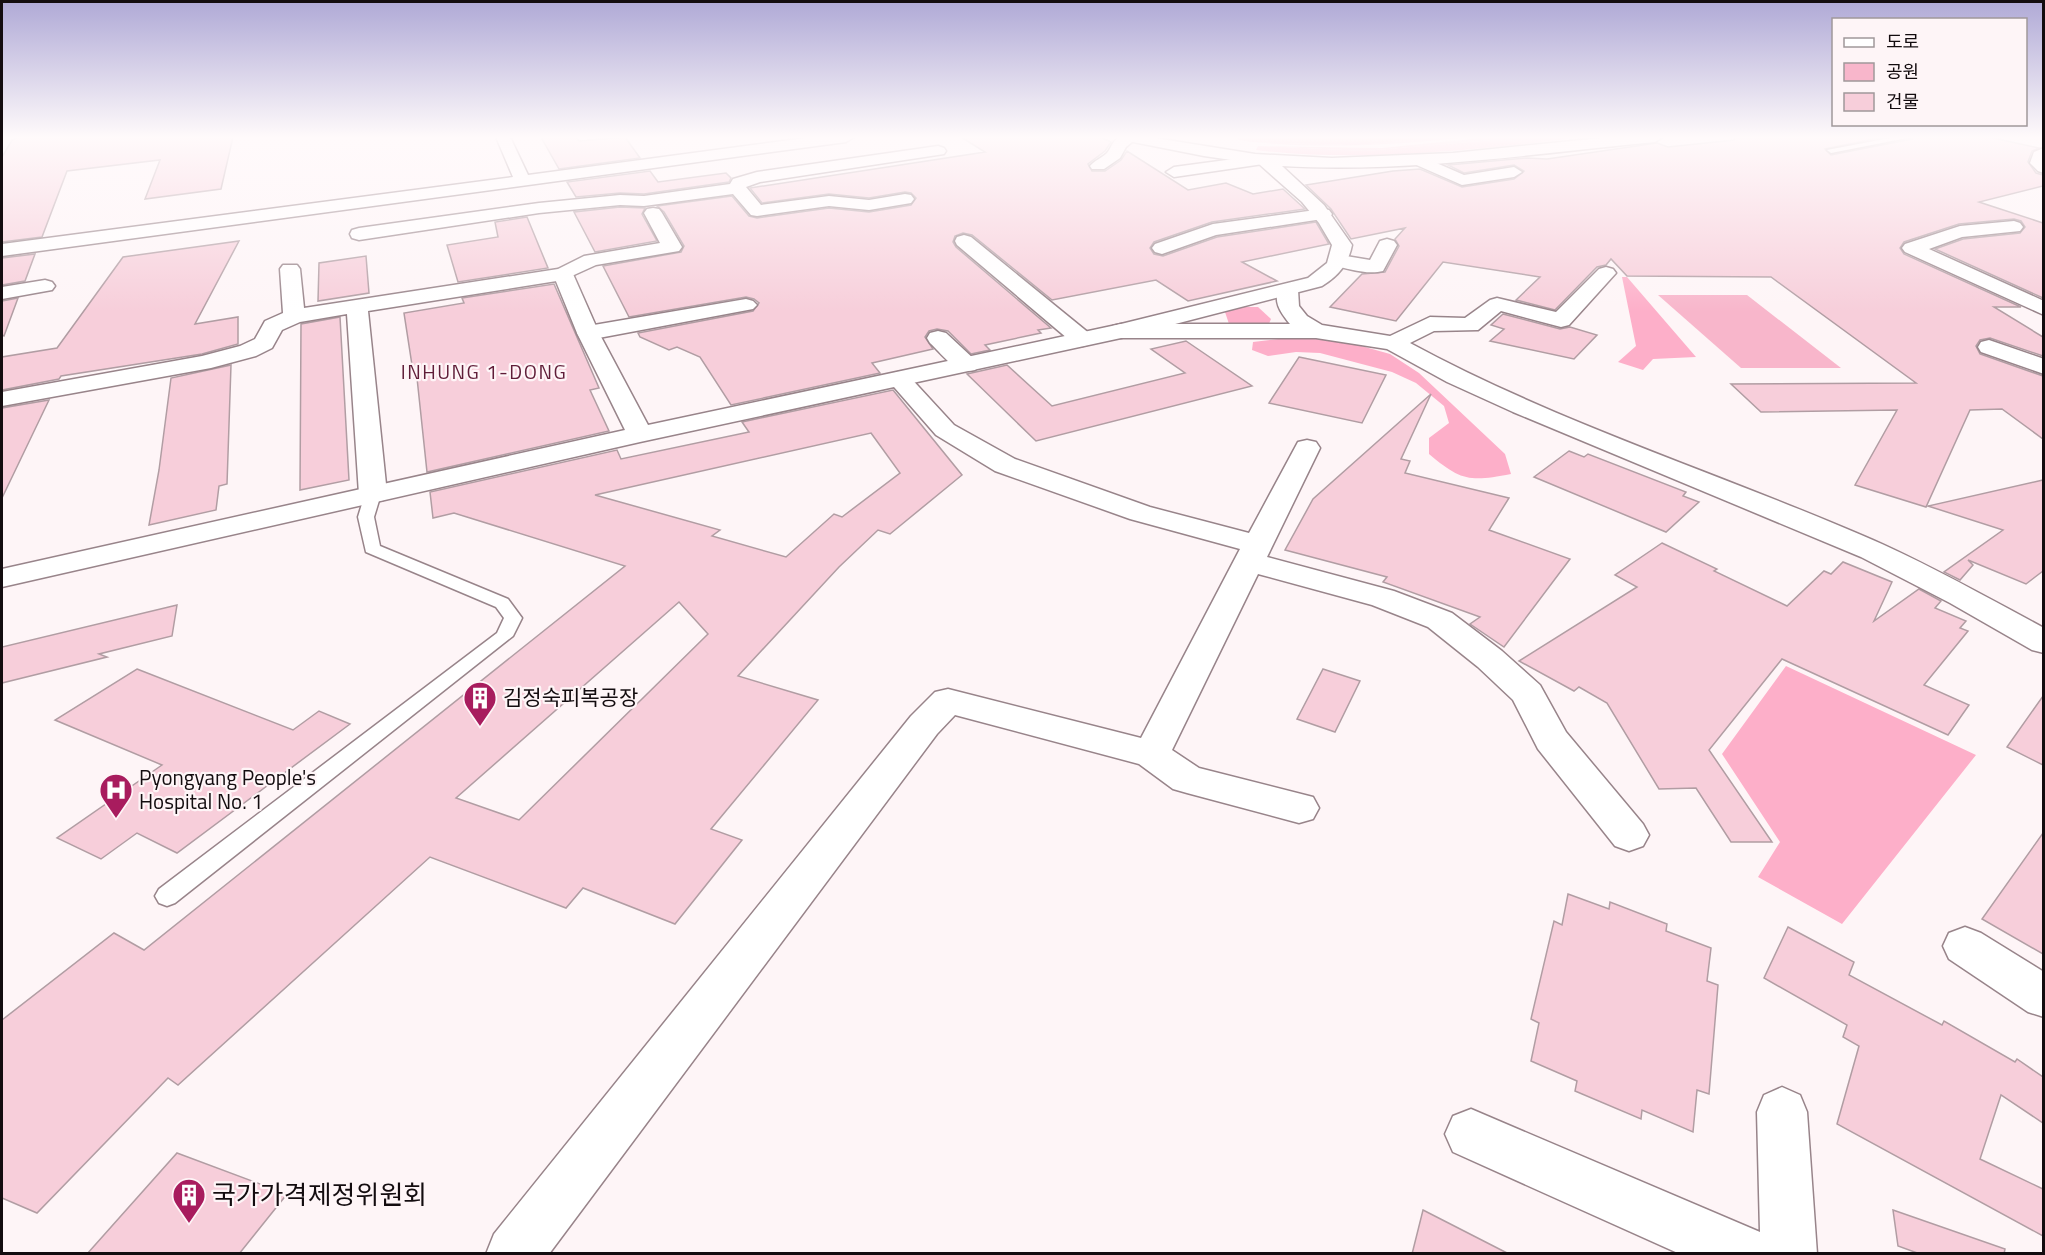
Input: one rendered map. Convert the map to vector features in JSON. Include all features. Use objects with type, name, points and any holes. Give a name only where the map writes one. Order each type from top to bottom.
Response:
[{"type":"street","points":[[2,250],[413,196]]},
{"type":"street","points":[[532,196],[539,208]]},
{"type":"street","points":[[359,234],[539,208],[620,200],[644,201],[683,196]]},
{"type":"street","points":[[744,196],[757,211],[829,201],[869,205],[905,199]]},
{"type":"street","points":[[2,578],[640,434],[1121,331],[1288,290],[1315,282],[1328,274],[1340,261],[1342,245],[1323,214],[1305,196]]},
{"type":"street","points":[[2,399],[203,363],[248,351],[264,343],[273,326],[294,316],[563,274],[591,260],[672,247],[653,213]]},
{"type":"street","points":[[1162,248],[1213,230],[1323,214]]},
{"type":"street","points":[[2014,227],[1960,232],[1912,248],[2043,309]]},
{"type":"street","points":[[964,241],[1082,339]]},
{"type":"street","points":[[1340,261],[1376,267],[1387,245]]},
{"type":"street","points":[[291,269],[294,316]]},
{"type":"street","points":[[1393,343],[1430,324],[1470,325],[1497,304],[1562,320],[1606,273]]},
{"type":"street","points":[[563,274],[588,333],[640,434]]},
{"type":"street","points":[[2,292],[45,286]]},
{"type":"street","points":[[1288,290],[1288,307],[1299,321],[1316,332]]},
{"type":"street","points":[[588,333],[746,305]]},
{"type":"street","points":[[357,306],[373,494]]},
{"type":"street","points":[[1121,331],[1316,332],[1393,343],[1455,377],[1521,406],[1872,551],[1961,596],[2043,642]]},
{"type":"street","points":[[938,338],[968,365]]},
{"type":"street","points":[[1989,346],[2043,367]]},
{"type":"street","points":[[899,379],[945,430],[1005,465],[1440,620],[1490,659],[1527,693],[1551,740],[1629,835]]},
{"type":"street","points":[[1151,754],[1307,448]]},
{"type":"street","points":[[514,1254],[924,725],[948,701],[1151,754],[1187,778],[1299,808]]},
{"type":"street","points":[[1965,946],[2043,997]]},
{"type":"street","points":[[1782,1112],[1789,1254]]},
{"type":"street","points":[[1471,1134],[1745,1254]]},
{"type":"lane","points":[[167,896],[504,636],[513,618],[502,603],[372,549],[366,517],[373,494]]},
{"type":"green space","points":[[1658,295],[1747,295],[1841,368],[1741,368]]},
{"type":"shaded area","points":[[1622,277],[1627,277],[1696,357],[1653,359],[1643,370],[1618,362],[1636,346]]},
{"type":"shaded area","points":[[1239,307],[1258,307],[1271,319],[1268,326],[1253,329],[1229,324],[1225,312]]},
{"type":"shaded area","points":[[1302,336],[1347,342],[1390,354],[1419,373],[1505,454],[1511,474],[1485,478],[1467,477],[1450,470],[1429,454],[1429,438],[1449,423],[1444,406],[1416,383],[1392,372],[1320,353],[1296,352],[1268,356],[1252,350],[1253,342]]},
{"type":"shaded area","points":[[1786,666],[1976,755],[1842,924],[1758,877],[1780,842],[1722,754]]},
{"type":"building","points":[[2,196],[58,196],[42,237],[2,242]]},
{"type":"building","points":[[146,196],[171,196],[145,199]]},
{"type":"building","points":[[732,196],[749,216],[757,218],[829,208],[869,212],[911,205],[916,198],[914,196],[1290,196],[1305,209],[1212,222],[1154,242],[1150,248],[1154,254],[1163,256],[1217,237],[1316,222],[1329,244],[1242,262],[1277,281],[1188,301],[1156,280],[1052,300],[972,235],[963,233],[955,236],[953,242],[956,247],[1051,328],[1038,330],[1041,333],[985,345],[990,350],[971,354],[948,331],[937,329],[929,331],[925,337],[933,349],[872,363],[880,373],[731,405],[700,357],[677,347],[669,350],[640,337],[638,333],[753,311],[759,303],[746,297],[629,317],[603,266],[681,252],[684,246],[664,212],[657,206]]},
{"type":"building","points":[[756,196],[817,196],[762,203]]},
{"type":"building","points":[[845,196],[884,196],[869,198]]},
{"type":"building","points":[[1317,196],[2005,196],[1979,202],[2043,223],[2043,298],[1935,249],[1963,239],[2020,233],[2025,227],[2021,221],[2014,219],[1959,224],[1904,242],[1900,248],[1904,254],[2021,307],[1994,307],[2043,337],[2043,356],[1990,338],[1980,340],[1976,346],[1980,354],[2043,376],[2043,439],[2002,409],[1970,410],[1926,507],[1855,485],[1897,410],[1761,412],[1731,384],[1916,383],[1771,277],[1627,276],[1611,259],[1606,265],[1597,267],[1555,310],[1516,300],[1540,277],[1443,262],[1396,321],[1330,307],[1362,274],[1385,272],[1399,246],[1395,239],[1405,228],[1351,239],[1331,209]]},
{"type":"building","points":[[620,207],[645,208],[642,214],[657,241],[595,252],[574,212]]},
{"type":"building","points":[[527,217],[548,268],[458,282],[447,245],[498,237],[495,222]]},
{"type":"building","points":[[239,241],[195,324],[238,317],[238,344],[202,354],[61,376],[59,379],[2,390],[2,357],[57,348],[123,257]]},
{"type":"building","points":[[35,254],[25,281],[2,285],[2,258]]},
{"type":"building","points":[[366,256],[369,293],[318,301],[319,263]]},
{"type":"building","points":[[554,284],[599,388],[590,390],[609,431],[427,472],[417,378],[414,378],[404,313],[464,303],[462,298]]},
{"type":"building","points":[[18,298],[4,336],[2,335],[2,301]]},
{"type":"building","points":[[1503,314],[1560,329],[1570,327],[1597,335],[1574,359],[1490,341],[1504,329],[1491,325]]},
{"type":"building","points":[[340,317],[349,480],[300,490],[301,324]]},
{"type":"building","points":[[1186,341],[1252,386],[1036,441],[967,374],[1007,365],[1052,406],[1185,373],[1151,349]]},
{"type":"building","points":[[1299,357],[1386,375],[1362,423],[1269,403]]},
{"type":"building","points":[[231,365],[227,484],[219,486],[216,510],[149,525],[171,378]]},
{"type":"building","points":[[893,390],[962,475],[890,534],[878,530],[839,567],[738,676],[818,700],[711,829],[742,840],[675,924],[583,888],[566,908],[430,857],[178,1085],[168,1078],[37,1213],[2,1198],[2,1020],[114,933],[144,950],[625,566],[454,513],[433,518],[430,492],[617,450],[621,459],[749,432],[742,422]],"holes":[[[871,433],[900,473],[842,517],[834,514],[786,557],[712,536],[720,530],[595,495]],[[679,602],[708,634],[519,820],[456,798]]]},
{"type":"building","points":[[1431,394],[1401,459],[1410,461],[1405,473],[1509,498],[1489,530],[1570,559],[1504,647],[1470,624],[1480,617],[1383,582],[1387,577],[1285,550],[1313,499]]},
{"type":"building","points":[[49,400],[2,498],[2,408]]},
{"type":"building","points":[[1569,451],[1584,457],[1588,454],[1686,492],[1683,496],[1699,502],[1666,532],[1534,477]]},
{"type":"building","points":[[2043,480],[2043,571],[2026,584],[1968,560],[1973,565],[1960,580],[1944,572],[2003,530],[1928,506]]},
{"type":"building","points":[[1662,543],[1787,606],[1824,571],[1831,574],[1843,562],[1892,582],[1874,621],[1919,589],[1941,601],[1935,608],[1966,621],[1960,628],[1968,631],[1924,685],[1969,705],[1948,735],[1782,659],[1709,750],[1772,842],[1731,842],[1696,788],[1659,789],[1607,703],[1579,687],[1574,691],[1519,661],[1637,587],[1615,575]]},
{"type":"building","points":[[177,605],[172,636],[99,654],[107,657],[2,683],[2,647]]},
{"type":"building","points":[[137,669],[293,730],[319,711],[350,724],[177,853],[137,833],[101,859],[57,838],[162,765],[55,720]]},
{"type":"building","points":[[1323,669],[1360,681],[1335,732],[1297,719]]},
{"type":"building","points":[[2043,696],[2043,765],[2007,747]]},
{"type":"building","points":[[2043,833],[2043,954],[1982,919]]},
{"type":"building","points":[[1568,894],[1609,909],[1610,902],[1667,924],[1666,931],[1711,948],[1707,981],[1718,985],[1709,1094],[1697,1090],[1693,1132],[1642,1110],[1641,1119],[1575,1091],[1577,1081],[1531,1061],[1539,1023],[1531,1019],[1554,921],[1562,925]]},
{"type":"building","points":[[1788,927],[1854,962],[1849,975],[1942,1025],[1944,1021],[2015,1062],[2017,1059],[2043,1077],[2043,1123],[2001,1095],[1980,1159],[2043,1189],[2043,1236],[1837,1124],[1859,1046],[1843,1037],[1847,1025],[1764,978]]},
{"type":"building","name":"국가가격제정위원회","points":[[177,1153],[287,1194],[239,1254],[87,1254]]},
{"type":"building","points":[[1423,1210],[1509,1254],[1412,1254]]},
{"type":"building","points":[[1893,1210],[2005,1249],[2004,1254],[1920,1254],[1898,1246]]},
{"type":"place","name":"김정숙피복공장","points":[[480,727]]},
{"type":"place","name":"Pyongyang People's Hospital No. 1","points":[[116,819]]},
{"type":"place","name":"국가가격제정위원회","points":[[189,1224]]},
{"type":"district","name":"INHUNG 1-DONG","points":[[484,372]]}]
